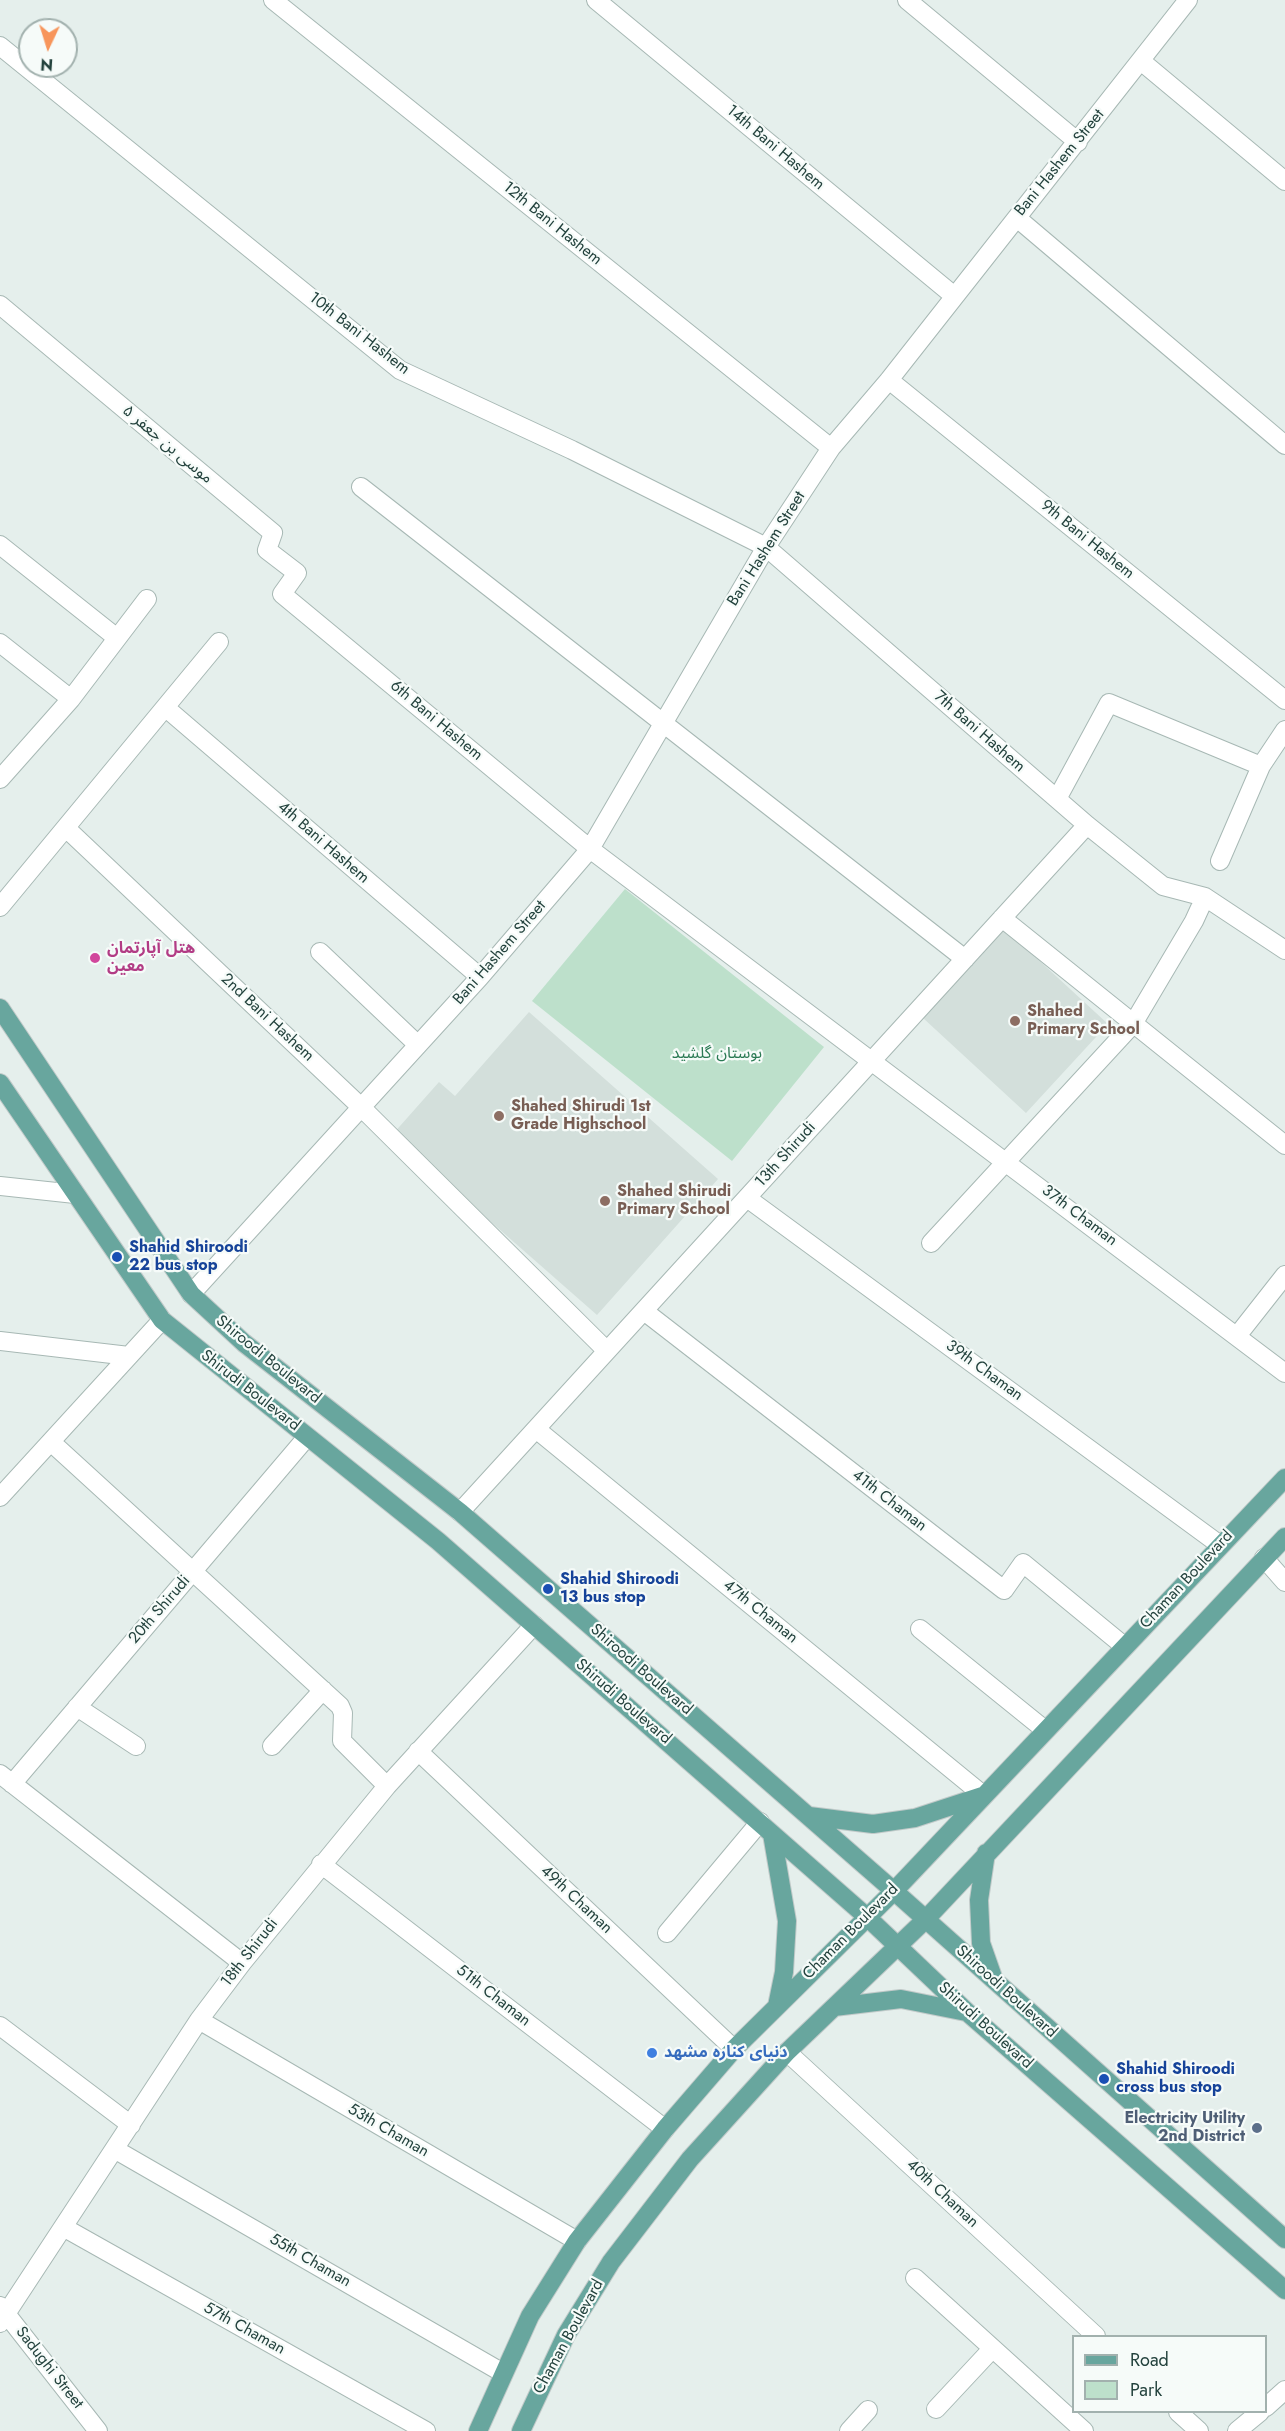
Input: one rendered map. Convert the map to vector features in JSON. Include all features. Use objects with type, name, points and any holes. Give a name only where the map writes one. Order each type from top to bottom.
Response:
[{"type":"main road","name":"Shiroodi Boulevard","points":[[0,1008],[190,1294],[244,1343],[460,1512],[809,1816],[1285,2239]]},
{"type":"main road","name":"Shirudi Boulevard","points":[[0,1083],[162,1320],[438,1541],[867,1917],[967,2012],[1285,2290]]},
{"type":"main road","name":"Chaman Boulevard","points":[[478,2431],[530,2316],[577,2241],[665,2129],[734,2049],[894,1891],[1285,1478]]},
{"type":"main road","name":"Chaman Boulevard","points":[[521,2431],[566,2335],[611,2262],[690,2159],[787,2052],[925,1920],[1285,1537]]},
{"type":"main road","points":[[809,1816],[873,1824],[915,1818],[983,1795]]},
{"type":"main road","points":[[766,1828],[787,1922],[784,1972],[777,2006]]},
{"type":"main road","points":[[986,1853],[979,1900],[981,1943],[994,1982]]},
{"type":"main road","points":[[834,2007],[901,1999],[967,2012]]},
{"type":"street","name":"12th Bani Hashem","points":[[273,0],[831,448]]},
{"type":"street","name":"14th Bani Hashem","points":[[596,0],[954,295]]},
{"type":"street","points":[[907,0],[1078,142]]},
{"type":"street","name":"Bani Hashem Street","points":[[190,1294],[480,977],[590,849],[766,547],[831,448],[889,380],[1188,0]]},
{"type":"street","name":"10th Bani Hashem","points":[[0,46],[400,370],[572,450],[766,547]]},
{"type":"street","points":[[1141,61],[1285,182]]},
{"type":"street","points":[[1017,218],[1285,445]]},
{"type":"street","name":"موسی بن جعفر ۵","points":[[0,305],[273,533],[267,550],[297,573],[282,594]]},
{"type":"street","name":"9th Bani Hashem","points":[[889,380],[1283,694]]},
{"type":"street","points":[[361,487],[965,959]]},
{"type":"street","points":[[0,545],[117,638]]},
{"type":"street","name":"7th Bani Hashem","points":[[766,547],[1057,799],[1163,886],[1205,897],[1285,950]]},
{"type":"street","name":"6th Bani Hashem","points":[[282,594],[590,849],[873,1060]]},
{"type":"street","points":[[0,779],[70,699],[147,599]]},
{"type":"street","points":[[0,907],[219,642]]},
{"type":"street","points":[[0,643],[70,699]]},
{"type":"street","points":[[1057,799],[1109,703],[1261,766]]},
{"type":"street","name":"4th Bani Hashem","points":[[166,708],[480,977]]},
{"type":"street","points":[[1220,861],[1261,766],[1285,730]]},
{"type":"street","name":"13th Shirudi","points":[[460,1512],[1088,825]]},
{"type":"street","name":"2nd Bani Hashem","points":[[67,828],[361,1107],[608,1351]]},
{"type":"street","points":[[931,1243],[1133,1024],[1194,921],[1205,897]]},
{"type":"street","points":[[1002,918],[1285,1144]]},
{"type":"street","points":[[320,952],[418,1045]]},
{"type":"street","name":"37th Chaman","points":[[873,1060],[1285,1373]]},
{"type":"street","points":[[0,1186],[75,1194]]},
{"type":"street","name":"39th Chaman","points":[[747,1198],[1220,1545]]},
{"type":"street","points":[[1237,1336],[1285,1275]]},
{"type":"street","name":"41th Chaman","points":[[644,1311],[1004,1590],[1023,1563],[1124,1646]]},
{"type":"street","points":[[0,1497],[162,1320]]},
{"type":"street","points":[[0,1341],[129,1356]]},
{"type":"street","name":"47th Chaman","points":[[536,1429],[983,1795]]},
{"type":"street","name":"20th Shirudi","points":[[6,1779],[77,1707],[307,1437]]},
{"type":"street","points":[[51,1442],[342,1709],[342,1741],[387,1786]]},
{"type":"street","points":[[1264,1558],[1285,1582]]},
{"type":"street","name":"18th Shirudi","points":[[2,2314],[116,2150],[199,2020],[242,1963],[387,1786],[534,1624]]},
{"type":"street","points":[[920,1629],[1045,1730]]},
{"type":"street","points":[[272,1746],[322,1690]]},
{"type":"street","points":[[77,1707],[136,1746]]},
{"type":"street","name":"49th Chaman","points":[[418,1751],[734,2049]]},
{"type":"street","points":[[6,1779],[242,1963]]},
{"type":"street","points":[[667,1933],[766,1828]]},
{"type":"street","name":"51th Chaman","points":[[321,1864],[665,2129]]},
{"type":"street","name":"53th Chaman","points":[[199,2020],[577,2241]]},
{"type":"street","points":[[0,2026],[131,2125]]},
{"type":"street","name":"40th Chaman","points":[[787,2052],[1094,2335]]},
{"type":"street","name":"55th Chaman","points":[[116,2150],[503,2373]]},
{"type":"street","name":"57th Chaman","points":[[63,2227],[426,2431]]},
{"type":"street","points":[[915,2278],[1084,2431]]},
{"type":"street","name":"Sadughi Street","points":[[2,2314],[98,2431]]},
{"type":"street","points":[[936,2409],[992,2349]]},
{"type":"street","points":[[1267,2405],[1285,2390]]},
{"type":"street","points":[[849,2431],[868,2410]]},
{"type":"street","points":[[1179,2413],[1199,2431]]},
{"type":"street","points":[[1237,2431],[1259,2413]]},
{"type":"shaded area","name":"Shahed Primary School","points":[[1005,929],[1108,1024],[1026,1113],[923,1018]]},
{"type":"shaded area","points":[[529,1012],[718,1179],[597,1315],[392,1135],[439,1082],[455,1096]]},
{"type":"green space","name":"بوستان گلشید","points":[[625,889],[824,1047],[732,1161],[532,1001]]},
{"type":"place","name":"هتل آپارتمان معین","points":[[95,958]]},
{"type":"place","name":"Shahed Primary School","points":[[1015,1021]]},
{"type":"place","name":"Shahed Shirudi 1st Grade Highschool","points":[[499,1116]]},
{"type":"place","name":"Shahed Shirudi Primary School","points":[[605,1201]]},
{"type":"place","name":"Shahid Shiroodi 22 bus stop","points":[[117,1257]]},
{"type":"place","name":"Shahid Shiroodi 13 bus stop","points":[[548,1589]]},
{"type":"place","name":"دنیای کناره مشهد","points":[[652,2053]]},
{"type":"place","name":"Shahid Shiroodi cross bus stop","points":[[1104,2079]]},
{"type":"place","name":"Electricity Utility 2nd District","points":[[1257,2128]]}]
